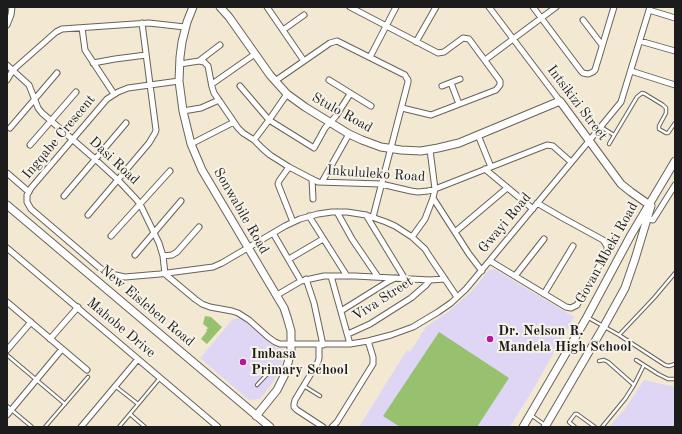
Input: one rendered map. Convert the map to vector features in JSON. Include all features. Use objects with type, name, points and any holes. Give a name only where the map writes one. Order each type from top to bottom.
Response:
[{"type":"street","points":[[7,25],[12,7]]},
{"type":"street","name":"Sonwabile Road","points":[[193,7],[185,27],[181,46],[179,81],[183,111],[191,144],[199,165],[277,295],[287,316],[291,331],[291,351],[286,374],[277,390],[256,416]]},
{"type":"street","name":"Stulo Road","points":[[220,7],[227,10],[255,54],[275,81],[287,94],[304,107],[349,134],[367,142],[391,149],[411,151],[430,150],[449,146],[560,101]]},
{"type":"street","points":[[267,7],[304,61]]},
{"type":"street","points":[[350,7],[436,53],[444,52],[463,38],[467,38],[499,79],[500,86],[496,90],[432,116],[402,108]]},
{"type":"street","points":[[370,57],[396,7]]},
{"type":"street","points":[[416,42],[436,7]]},
{"type":"street","name":"Intsikizi Street","points":[[489,7],[621,184],[650,205]]},
{"type":"street","points":[[533,7],[581,71],[588,74],[595,70],[614,7]]},
{"type":"street","points":[[485,60],[556,7]]},
{"type":"street","points":[[650,9],[675,18]]},
{"type":"street","name":"Gwayi Road","points":[[165,274],[202,304],[238,313],[249,320],[275,342],[284,345],[350,344],[391,336],[412,327],[438,312],[457,297],[482,271],[621,102],[650,9]]},
{"type":"street","points":[[283,30],[304,15]]},
{"type":"street","points":[[583,20],[602,45]]},
{"type":"street","points":[[7,80],[13,70],[56,32],[62,29],[155,23],[185,27]]},
{"type":"street","points":[[88,215],[155,134],[156,130],[142,24]]},
{"type":"street","points":[[82,28],[85,50],[114,94]]},
{"type":"street","points":[[275,81],[330,43],[337,41],[405,75],[408,82],[373,217]]},
{"type":"street","points":[[640,41],[675,51]]},
{"type":"street","points":[[180,64],[199,61],[220,45]]},
{"type":"street","points":[[212,84],[255,54]]},
{"type":"street","points":[[93,63],[146,55]]},
{"type":"street","name":"Inkululeko Road","points":[[199,61],[204,62],[208,66],[212,90],[243,133],[254,140],[270,155],[289,167],[312,179],[322,182],[381,184],[418,192],[428,191],[547,145],[552,146],[571,162]]},
{"type":"street","name":"Dasi Road","points":[[7,65],[27,82],[40,110],[118,180],[140,204],[163,256],[165,274]]},
{"type":"street","points":[[631,71],[675,85]]},
{"type":"street","points":[[10,128],[57,73]]},
{"type":"street","points":[[442,86],[460,79]]},
{"type":"street","points":[[329,80],[372,106]]},
{"type":"street","name":"Ingqabe Crescent","points":[[179,81],[128,88],[107,99],[72,139],[27,195],[27,202],[31,209],[105,272],[125,277],[165,274],[213,267],[293,222],[318,214],[337,212],[357,213],[386,222],[412,237],[424,249],[457,297]]},
{"type":"street","points":[[451,83],[459,104]]},
{"type":"street","points":[[240,86],[269,120],[314,148],[350,94]]},
{"type":"street","points":[[30,146],[76,92]]},
{"type":"street","points":[[254,140],[287,94]]},
{"type":"street","points":[[183,111],[201,108],[219,100]]},
{"type":"street","points":[[191,144],[234,122]]},
{"type":"street","points":[[64,196],[126,123]]},
{"type":"street","points":[[322,182],[349,134]]},
{"type":"street","points":[[478,135],[491,167]]},
{"type":"street","points":[[412,237],[426,219],[435,189],[430,150]]},
{"type":"street","name":"Govan Mbeki Road","points":[[523,427],[675,160]]},
{"type":"street","points":[[289,167],[278,184],[293,222]]},
{"type":"street","points":[[485,169],[533,209]]},
{"type":"street","points":[[111,236],[170,171]]},
{"type":"street","points":[[7,173],[29,192]]},
{"type":"street","points":[[312,179],[313,199]]},
{"type":"street","points":[[648,219],[653,220],[675,185]]},
{"type":"street","points":[[455,232],[507,188]]},
{"type":"street","points":[[433,198],[469,254],[482,271]]},
{"type":"street","points":[[135,255],[181,201]]},
{"type":"street","points":[[490,261],[566,308],[576,306],[608,248],[603,240],[561,218],[538,203]]},
{"type":"street","name":"New Eisleben Road","points":[[7,204],[270,427]]},
{"type":"street","name":"Govan Mbeki Road","points":[[546,427],[628,282],[648,219],[650,205]]},
{"type":"street","points":[[337,212],[352,239],[378,277]]},
{"type":"street","points":[[366,215],[405,279]]},
{"type":"street","points":[[309,216],[347,276]]},
{"type":"street","points":[[163,256],[172,255],[177,252],[199,227]]},
{"type":"street","points":[[273,233],[303,280],[316,312],[321,345],[318,362],[295,400],[294,407],[323,427]]},
{"type":"street","points":[[289,259],[323,239]]},
{"type":"street","points":[[515,276],[544,239]]},
{"type":"street","points":[[544,294],[573,246]]},
{"type":"street","name":"Mahobe Drive","points":[[8,250],[78,307],[218,427]]},
{"type":"street","points":[[277,295],[303,280],[331,276],[430,280],[445,279]]},
{"type":"street","points":[[331,276],[350,344]]},
{"type":"street","points":[[341,311],[395,278]]},
{"type":"street","name":"Viva Street","points":[[348,334],[370,324],[411,298],[430,280]]},
{"type":"street","points":[[7,302],[87,370]]},
{"type":"street","points":[[50,339],[78,307]]},
{"type":"street","points":[[7,350],[31,322]]},
{"type":"street","points":[[332,427],[337,422],[373,364],[373,357],[368,341]]},
{"type":"street","points":[[7,415],[9,408],[36,380],[62,349]]},
{"type":"street","points":[[81,427],[138,359]]},
{"type":"lane","points":[[609,144],[636,97],[642,93],[663,104],[666,108],[666,113],[658,126],[660,130],[668,133],[675,123]]},
{"type":"lane","points":[[601,127],[614,135]]},
{"type":"lane","points":[[619,335],[675,274]]},
{"type":"lane","points":[[587,317],[619,335],[665,365],[669,366],[675,364]]},
{"type":"lane","points":[[7,355],[65,404]]},
{"type":"lane","points":[[598,361],[604,360],[608,362],[634,385]]},
{"type":"lane","points":[[636,360],[668,379],[675,379]]},
{"type":"lane","points":[[602,427],[617,410],[634,385],[644,365]]},
{"type":"lane","points":[[257,385],[272,369],[286,374]]},
{"type":"lane","points":[[45,427],[88,377]]},
{"type":"lane","points":[[119,427],[160,377]]},
{"type":"lane","points":[[304,385],[320,396]]},
{"type":"lane","points":[[115,386],[138,404]]},
{"type":"lane","points":[[9,408],[32,427]]},
{"type":"lane","points":[[130,414],[145,427]]},
{"type":"lane","points":[[575,427],[569,422],[575,414],[593,426]]},
{"type":"lane","points":[[531,415],[546,427]]},
{"type":"shaded area","name":"Dr. Nelson R. Mandela High School","points":[[494,269],[574,317],[510,427],[359,427],[407,350],[410,352],[426,327],[448,312],[471,292],[489,270]]},
{"type":"shaded area","name":"Imbasa Primary School","points":[[241,318],[276,348],[281,348],[283,350],[281,367],[274,381],[260,399],[249,400],[200,358],[233,319]]},
{"type":"shaded area","points":[[644,380],[675,387],[675,427],[609,427],[625,409]]},
{"type":"green space","points":[[205,316],[211,317],[222,327],[207,344],[201,339],[208,328],[203,324]]},
{"type":"green space","points":[[439,332],[509,378],[477,427],[400,427],[383,416]]},
{"type":"place","name":"Dr. Nelson R. Mandela High School","points":[[490,339]]},
{"type":"place","name":"Imbasa Primary School","points":[[243,362]]}]
